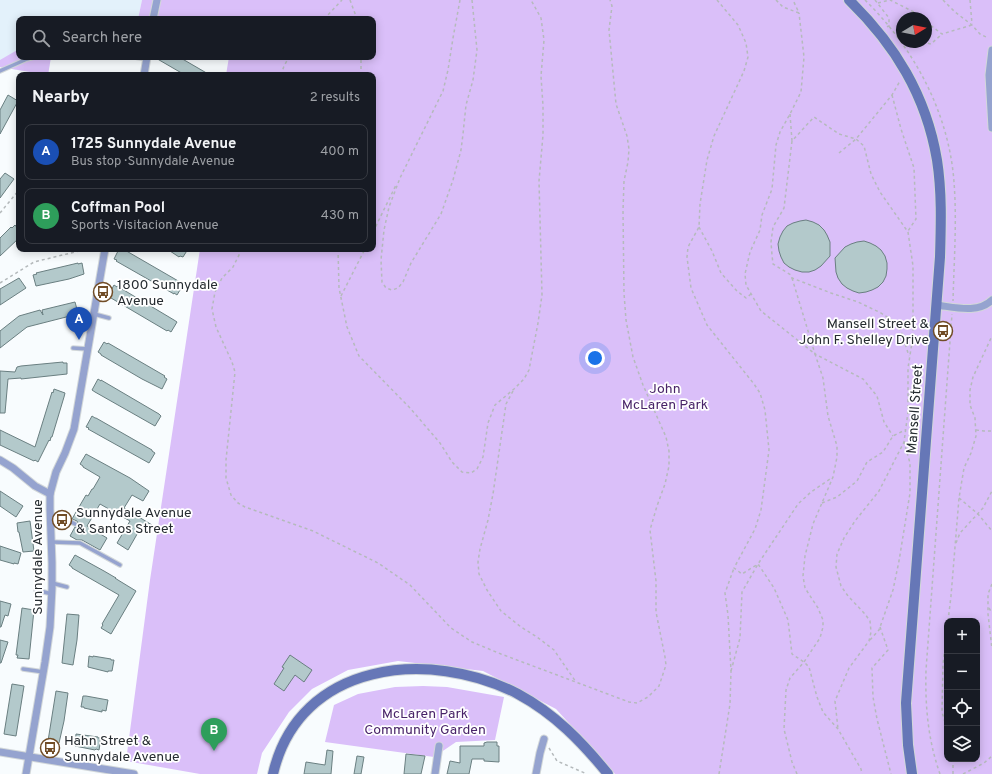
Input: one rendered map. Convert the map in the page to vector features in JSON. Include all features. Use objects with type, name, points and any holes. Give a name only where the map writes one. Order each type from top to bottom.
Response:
[{"type":"street","points":[[154,16],[157,0]]},
{"type":"street","name":"Mansell Street","points":[[849,0],[878,31],[895,53],[906,71],[923,106],[933,141],[939,181],[941,223],[940,257],[906,703],[908,746],[912,774]]},
{"type":"street","points":[[992,50],[989,74],[992,128]]},
{"type":"street","points":[[145,72],[147,60]]},
{"type":"street","name":"Sunnydale Avenue","points":[[26,774],[44,672],[50,627],[52,594],[52,542],[50,494],[56,472],[74,429],[104,252]]},
{"type":"street","points":[[936,305],[971,308],[984,305],[992,300]]},
{"type":"street","points":[[0,460],[13,468],[35,486],[50,494]]},
{"type":"street","points":[[273,774],[278,755],[293,727],[303,715],[326,694],[339,686],[369,674],[413,669],[444,671],[473,676],[518,694],[560,722],[584,745],[608,774]]},
{"type":"street","points":[[536,774],[544,739]]},
{"type":"street","points":[[434,774],[439,746]]},
{"type":"street","points":[[0,752],[134,774]]},
{"type":"lane","points":[[0,71],[24,60]]},
{"type":"lane","points":[[94,313],[109,318]]},
{"type":"lane","points":[[73,348],[88,349]]},
{"type":"lane","points":[[50,515],[64,518],[75,524]]},
{"type":"lane","points":[[52,542],[80,543],[120,565]]},
{"type":"lane","points":[[52,583],[67,587]]},
{"type":"lane","points":[[36,590],[52,594]]},
{"type":"lane","points":[[23,669],[44,672]]},
{"type":"path","points":[[327,16],[342,0]]},
{"type":"path","points":[[350,0],[356,16]]},
{"type":"path","points":[[376,226],[443,91],[460,0]]},
{"type":"path","points":[[400,178],[389,207],[384,230],[381,260],[382,282],[386,288],[392,290],[398,288],[403,282],[411,263],[442,214],[453,180],[461,150],[466,106],[473,80],[477,50],[472,0]]},
{"type":"path","points":[[338,252],[339,288],[347,327],[359,356],[410,408],[440,443],[452,462],[462,472],[471,473],[477,469],[483,457],[488,423],[495,405],[524,379],[529,370],[542,295],[539,181],[543,135],[541,76],[544,40],[541,18],[531,0]]},
{"type":"path","points":[[240,252],[233,267],[222,278],[215,292],[212,309],[216,327],[235,372],[226,478],[231,495],[238,503],[245,507],[313,531],[378,564],[410,585],[451,628],[472,642],[629,702],[637,703],[648,697],[658,686],[666,665],[656,612],[656,581],[650,530],[665,484],[669,466],[669,451],[666,437],[633,357],[626,320],[624,293],[623,217],[624,181],[629,149],[625,130],[616,104],[609,30],[612,6],[610,0]]},
{"type":"path","points":[[717,0],[738,24],[746,43],[748,57],[744,71],[714,136],[707,160],[700,204],[699,227],[688,248],[687,257],[691,288],[707,325],[760,393],[765,410],[769,450],[762,510],[755,529],[734,568],[725,593],[728,615],[731,671],[730,704],[719,774]]},
{"type":"path","points":[[776,0],[783,7],[800,13]]},
{"type":"path","points":[[793,0],[800,13],[804,58],[801,92],[780,132],[776,145],[772,190],[762,215],[760,230],[750,252],[745,274],[746,285],[762,311],[815,354],[863,379],[877,396],[884,422],[894,436]]},
{"type":"path","points":[[875,0],[889,18],[889,26],[878,31]]},
{"type":"path","points":[[877,3],[890,0],[914,12]]},
{"type":"path","points":[[943,0],[955,12],[972,25],[980,34],[986,37]]},
{"type":"path","points":[[970,0],[972,25]]},
{"type":"path","points":[[932,42],[942,34],[972,25]]},
{"type":"path","points":[[932,26],[942,34]]},
{"type":"path","points":[[282,72],[287,60]]},
{"type":"path","points":[[361,72],[362,60]]},
{"type":"path","points":[[839,153],[856,139],[892,95],[906,71]]},
{"type":"path","points":[[892,95],[914,168],[916,219],[908,232]]},
{"type":"path","points":[[790,114],[792,141],[784,208],[773,227],[773,264],[791,275],[823,378],[828,416],[837,446],[838,457],[833,477],[813,524],[805,556],[803,576],[805,588],[818,608],[823,620],[823,627],[820,638],[804,662],[790,678],[786,690],[784,729],[792,762],[797,774]]},
{"type":"path","points":[[792,141],[814,118],[839,134],[856,139],[864,146],[871,174],[880,192],[908,232],[913,266],[913,336],[908,368],[908,412],[904,442],[910,463],[910,493],[899,561],[892,590],[879,630],[869,641],[850,668],[835,701],[838,730]]},
{"type":"path","points":[[0,214],[16,194]]},
{"type":"path","points":[[699,227],[712,250],[721,273],[746,298],[751,294]]},
{"type":"path","points":[[0,283],[34,262],[75,252]]},
{"type":"path","points":[[341,297],[364,252]]},
{"type":"path","points":[[792,278],[858,302],[881,313],[896,323],[910,356]]},
{"type":"path","points":[[948,618],[959,498],[964,468],[971,453],[976,436],[975,418],[970,405],[970,390],[973,377],[992,336]]},
{"type":"path","points":[[514,389],[506,404],[493,494],[478,562],[480,574],[487,590],[501,611],[554,650],[577,683]]},
{"type":"path","points":[[975,429],[992,431]]},
{"type":"path","points":[[822,503],[837,497],[857,481],[867,462],[883,452],[894,436],[905,430]]},
{"type":"path","points":[[869,641],[871,632],[870,621],[866,614],[848,596],[841,586],[836,567],[837,554],[844,538],[855,521],[879,491],[904,442]]},
{"type":"path","points":[[731,671],[740,638],[742,592],[758,564],[798,504],[811,492],[833,477]]},
{"type":"path","points":[[954,552],[960,533],[983,508],[992,491]]},
{"type":"path","points":[[959,498],[978,514],[992,530]]},
{"type":"path","points":[[734,568],[742,574],[758,564]]},
{"type":"path","points":[[758,564],[774,588],[788,620],[792,654],[809,667],[823,712],[838,730],[861,769],[862,774]]},
{"type":"path","points":[[992,584],[988,594],[988,614],[992,649]]},
{"type":"path","points":[[988,606],[992,613]]},
{"type":"path","points":[[880,627],[888,650],[872,668],[873,697],[877,719],[892,774]]},
{"type":"path","points":[[944,654],[942,712],[946,726]]},
{"type":"path","points":[[544,739],[557,761],[587,774]]},
{"type":"path","points":[[963,774],[984,763],[992,756]]},
{"type":"path","points":[[953,762],[953,774]]},
{"type":"shaded area","points":[[0,0],[142,0],[139,16],[16,16],[16,60],[50,60],[48,72],[30,72],[0,67]]},
{"type":"green space","name":"John McLaren Park","points":[[142,0],[992,0],[992,774],[615,774],[556,709],[483,671],[398,661],[348,670],[312,689],[289,712],[262,753],[257,774],[200,774],[126,761],[150,580],[200,252],[376,252],[376,72],[226,72],[228,60],[376,60],[376,16],[139,16]]},
{"type":"green space","points":[[16,51],[16,60],[50,60],[48,72],[30,72],[0,67],[0,60]]},
{"type":"green space","name":"McLaren Park Community Garden","points":[[395,687],[447,687],[504,697],[495,740],[456,742],[434,757],[325,742],[334,705],[358,694]]},
{"type":"building","points":[[159,60],[184,60],[205,72],[180,72]]},
{"type":"building","points":[[8,95],[16,100],[16,105],[0,134],[0,110]]},
{"type":"building","points":[[5,173],[14,179],[0,198],[0,179]]},
{"type":"building","points":[[806,220],[819,225],[824,230],[830,242],[830,256],[815,270],[802,272],[789,267],[784,263],[778,244],[783,231],[787,226]]},
{"type":"building","points":[[15,225],[16,226],[16,241],[0,256],[0,238],[11,227],[12,228]]},
{"type":"building","points":[[864,241],[881,250],[885,256],[887,269],[883,282],[878,287],[859,293],[842,284],[836,272],[835,258],[845,247]]},
{"type":"building","points":[[118,252],[128,252],[183,285],[177,295],[174,294],[114,259]]},
{"type":"building","points":[[172,252],[186,252],[183,257],[179,257]]},
{"type":"building","points":[[82,263],[84,274],[69,279],[36,286],[33,275],[37,274],[36,273]]},
{"type":"building","points":[[19,278],[26,288],[0,305],[0,289]]},
{"type":"building","points":[[114,285],[177,322],[171,332],[108,296]]},
{"type":"building","points":[[75,302],[78,313],[27,327],[0,348],[0,331],[19,316],[40,310],[43,315],[42,310]]},
{"type":"building","points":[[104,342],[165,376],[164,377],[167,379],[162,389],[101,355],[98,352]]},
{"type":"building","points":[[63,362],[67,363],[67,374],[8,379],[5,413],[0,413],[0,371],[15,372],[17,367],[21,366]]},
{"type":"building","points":[[98,379],[159,414],[161,416],[155,426],[92,390]]},
{"type":"building","points":[[54,389],[65,393],[52,437],[38,462],[0,445],[0,430],[35,447]]},
{"type":"building","points":[[92,416],[152,450],[155,453],[149,463],[88,429],[89,428],[86,427]]},
{"type":"building","points":[[86,454],[130,478],[149,491],[143,501],[132,495],[124,508],[152,525],[147,533],[140,529],[128,550],[117,543],[130,521],[100,504],[87,526],[107,538],[100,550],[82,540],[77,540],[70,536],[78,524],[77,521],[72,519],[86,495],[88,496],[100,477],[80,464]]},
{"type":"building","points":[[0,491],[23,506],[16,517],[0,506]]},
{"type":"building","points":[[30,521],[34,551],[23,552],[17,523]]},
{"type":"building","points":[[0,546],[21,553],[18,564],[0,560]]},
{"type":"building","points":[[75,555],[136,591],[111,634],[101,628],[119,595],[72,568],[69,565]]},
{"type":"building","points":[[0,601],[11,604],[8,616],[5,615],[1,627],[0,627]]},
{"type":"building","points":[[22,608],[34,610],[29,659],[17,658],[18,655],[16,655]]},
{"type":"building","points":[[67,614],[79,615],[73,665],[62,663]]},
{"type":"building","points":[[0,640],[8,642],[1,663],[0,663]]},
{"type":"building","points":[[290,655],[312,670],[304,682],[295,675],[284,691],[274,684],[284,668],[282,667]]},
{"type":"building","points":[[89,656],[114,660],[112,671],[108,672],[88,667]]},
{"type":"building","points":[[12,684],[24,686],[16,736],[4,734]]},
{"type":"building","points":[[56,691],[68,693],[59,743],[48,741]]},
{"type":"building","points":[[83,696],[108,700],[106,711],[102,710],[102,712],[81,707]]},
{"type":"building","points":[[76,734],[101,738],[99,750],[75,746]]},
{"type":"building","points":[[497,742],[497,746],[499,746],[499,762],[484,761],[484,759],[472,759],[469,774],[447,774],[450,761],[460,763],[460,746],[484,746],[484,743]]},
{"type":"building","points":[[327,750],[333,751],[331,774],[304,774],[306,762],[325,765]]},
{"type":"building","points":[[406,754],[425,756],[421,774],[404,774]]},
{"type":"building","points":[[357,756],[364,757],[361,774],[354,774]]},
{"type":"place","name":"1800 Sunnydale Avenue","points":[[103,292]]},
{"type":"place","name":"Mansell Street & John F. Shelley Drive","points":[[943,331]]},
{"type":"place","name":"1725 Sunnydale Avenue","points":[[79,340]]},
{"type":"place","name":"Sunnydale Avenue & Santos Street","points":[[62,520]]},
{"type":"place","name":"Hahn Street & Sunnydale Avenue","points":[[50,748]]},
{"type":"place","name":"Coffman Pool","points":[[214,751]]}]
